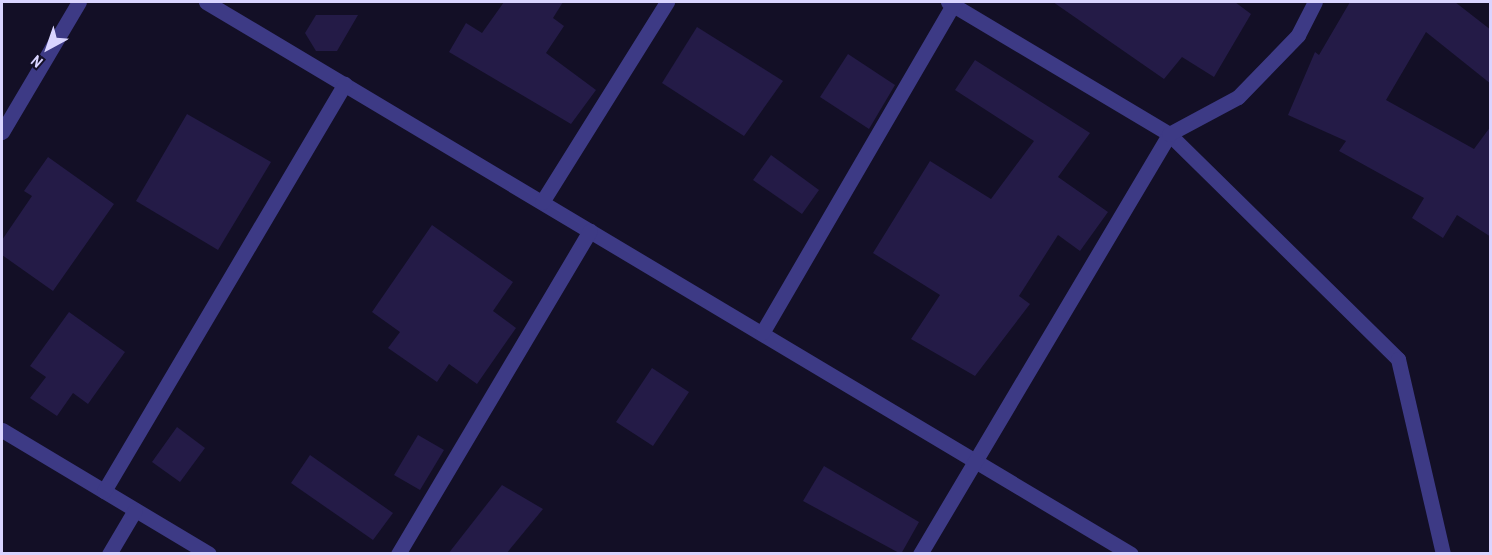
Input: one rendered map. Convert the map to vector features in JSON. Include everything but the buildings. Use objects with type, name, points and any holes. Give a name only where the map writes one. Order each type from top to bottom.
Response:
[{"type":"street","points":[[2,132],[79,2]]},
{"type":"street","points":[[206,2],[1131,554]]},
{"type":"street","points":[[542,202],[667,2]]},
{"type":"street","points":[[762,333],[952,2],[1169,134],[1398,358],[1443,554]]},
{"type":"street","points":[[920,554],[1169,134],[1238,97],[1298,35],[1315,2]]},
{"type":"street","points":[[104,491],[345,84]]},
{"type":"street","points":[[398,554],[590,231]]},
{"type":"street","points":[[2,430],[209,554]]},
{"type":"street","points":[[109,554],[135,510]]}]
